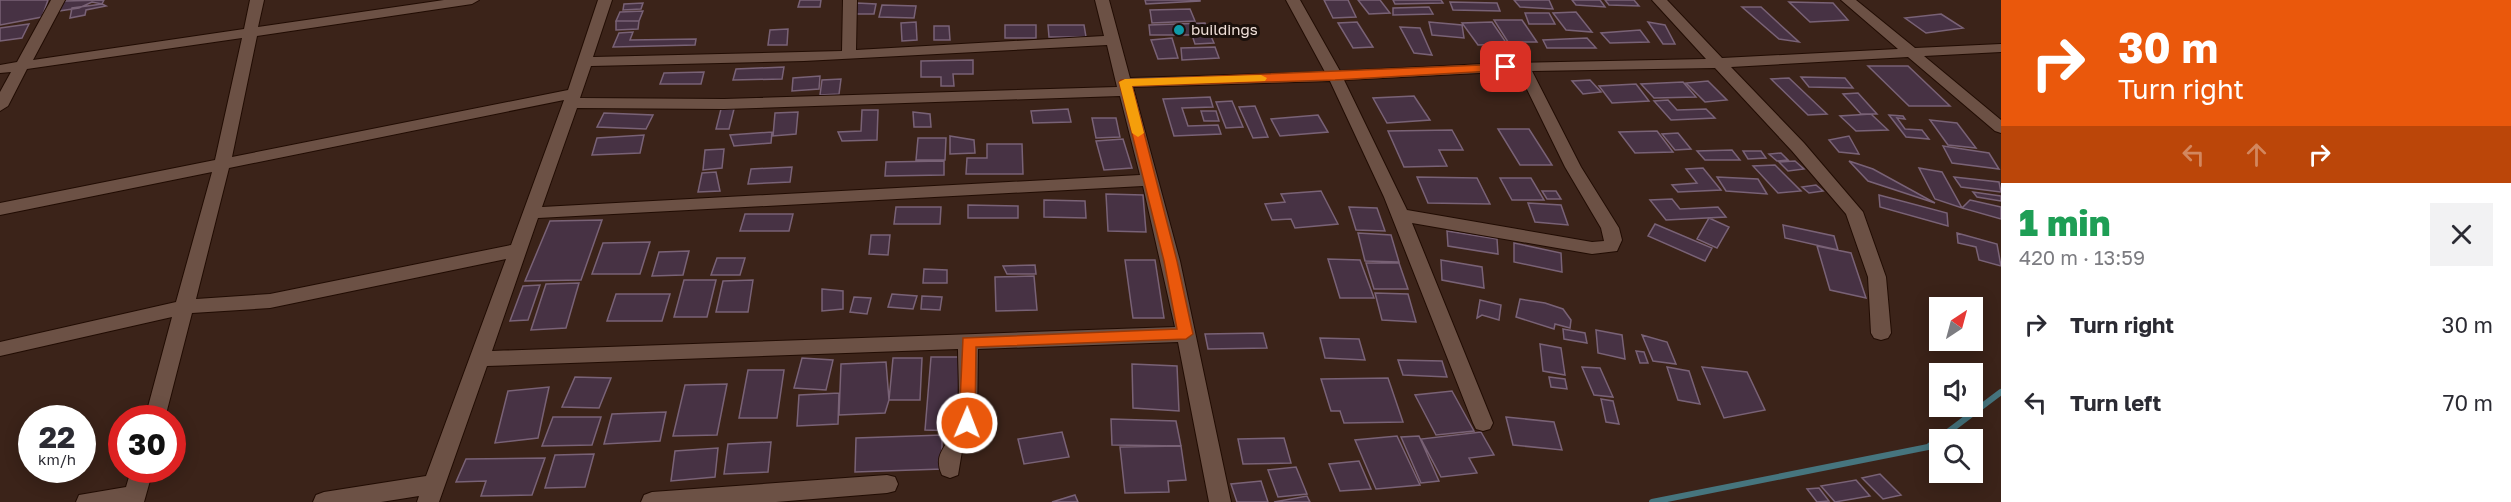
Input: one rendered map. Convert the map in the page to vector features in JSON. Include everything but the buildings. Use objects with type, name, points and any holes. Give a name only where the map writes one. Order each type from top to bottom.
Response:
[{"type":"street","points":[[0,106],[58,0]]},
{"type":"street","points":[[159,405],[222,165],[257,0]]},
{"type":"street","points":[[0,69],[472,0]]},
{"type":"street","points":[[324,502],[430,493],[573,98],[605,0]]},
{"type":"street","points":[[849,54],[850,0]]},
{"type":"street","points":[[1102,0],[1150,180],[1186,334],[1220,502]]},
{"type":"street","points":[[1293,0],[1335,76],[1400,215],[1483,423]]},
{"type":"street","points":[[1659,0],[1720,63],[1854,212],[1877,277],[1881,333]]},
{"type":"street","points":[[1848,0],[2001,128]]},
{"type":"street","points":[[585,62],[849,54],[1113,40]]},
{"type":"street","points":[[0,209],[573,98],[724,104],[1523,67],[1720,63],[2001,48]]},
{"type":"street","points":[[1400,215],[1592,248],[1611,247],[1613,240],[1610,228],[1573,167],[1523,67]]},
{"type":"street","points":[[532,213],[1150,180]]},
{"type":"street","points":[[0,349],[185,307],[270,301],[518,250]]},
{"type":"street","points":[[480,359],[1186,334]]},
{"type":"street","points":[[950,468],[952,449],[963,435],[967,423],[968,342]]},
{"type":"street","points":[[87,502],[134,499],[138,483]]},
{"type":"street","points":[[652,502],[887,484]]},
{"type":"waterway","points":[[1652,502],[1928,447],[2001,392]]},
{"type":"slow traffic","points":[[1138,133],[1125,82],[1261,78]]},
{"type":"place","name":"buildings","points":[[1179,30]]},
{"type":"route","points":[[967,423],[968,342],[1186,334],[1125,82],[1335,76],[1506,67]]}]
